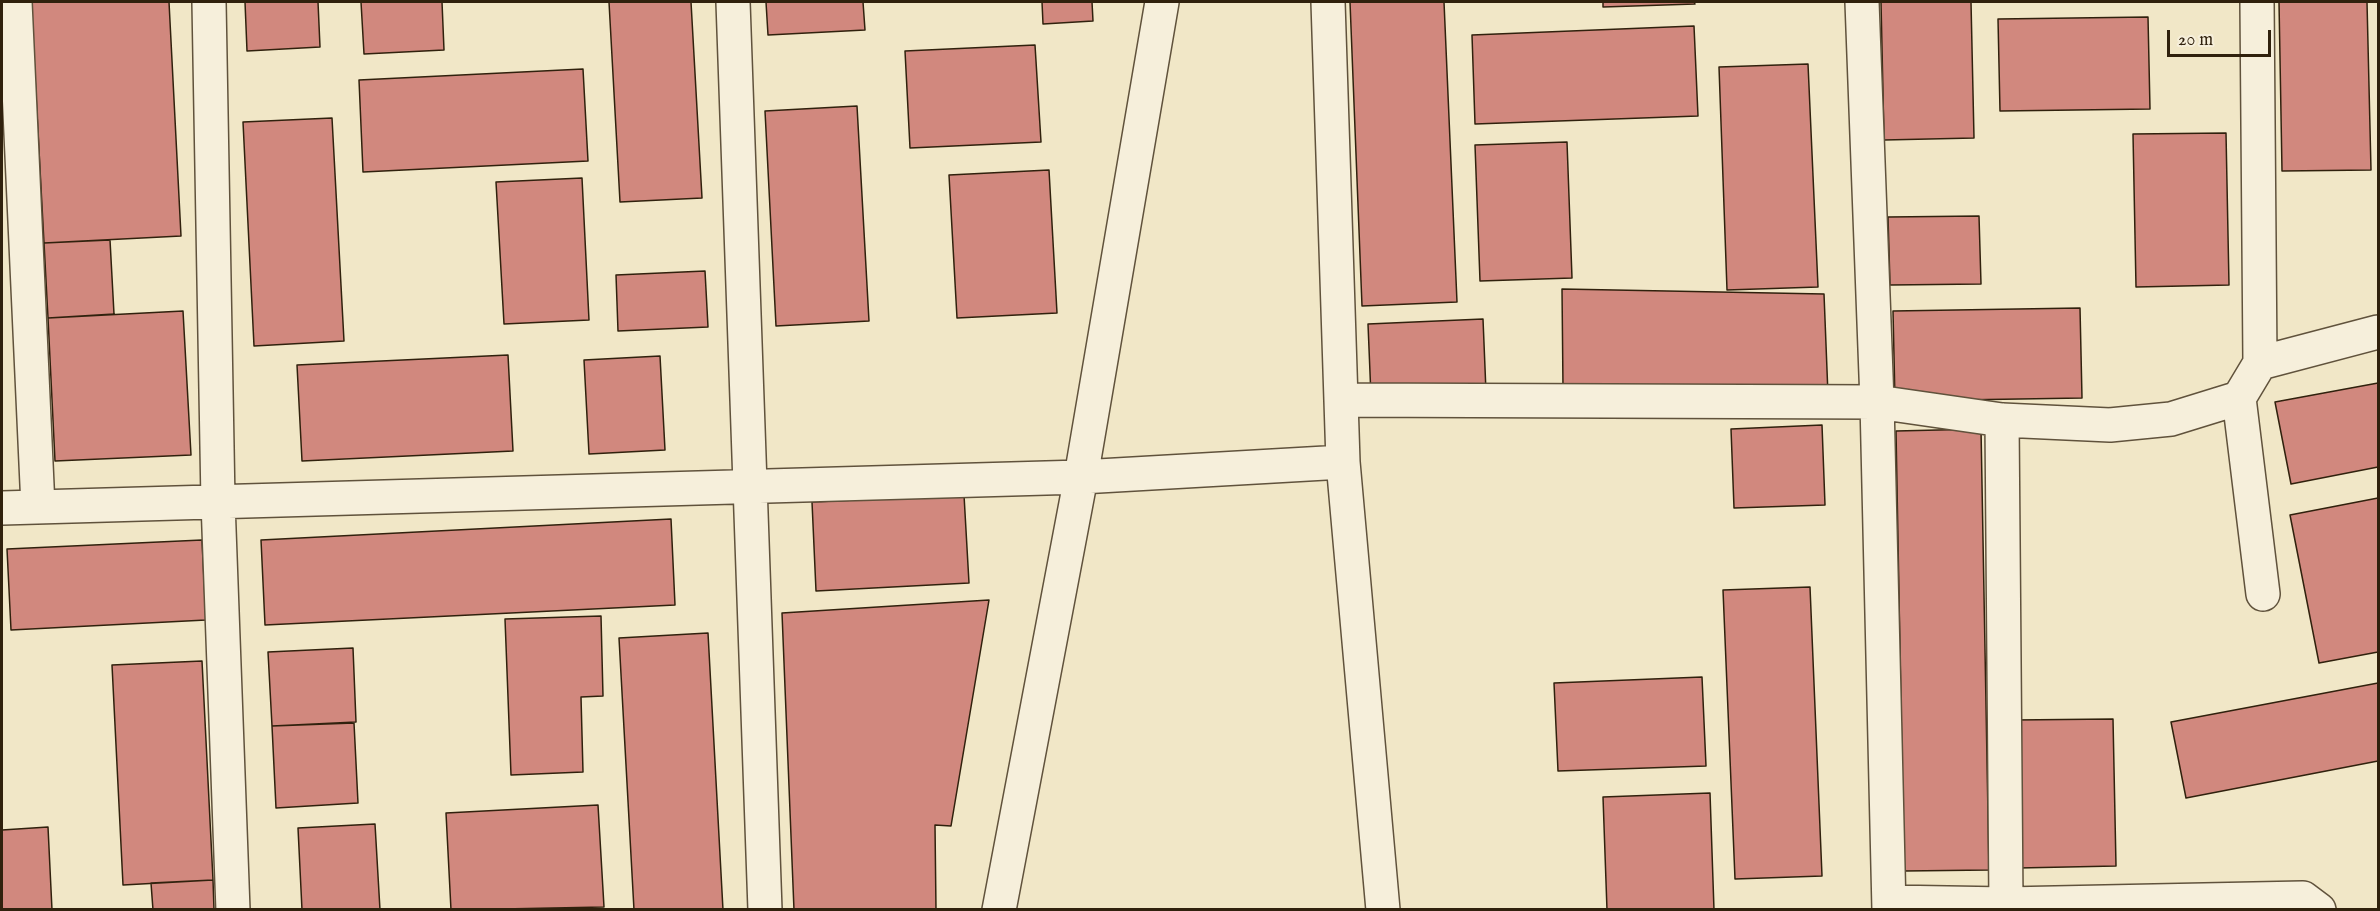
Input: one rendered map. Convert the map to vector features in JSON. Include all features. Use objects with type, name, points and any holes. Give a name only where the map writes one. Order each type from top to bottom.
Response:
[{"type":"street","points":[[15,2],[38,507]]},
{"type":"street","points":[[209,2],[218,502],[233,909]]},
{"type":"street","points":[[733,2],[752,487],[765,909]]},
{"type":"street","points":[[999,909],[1081,477],[1162,2]]},
{"type":"street","points":[[1328,2],[1343,462],[1383,909]]},
{"type":"street","points":[[1862,2],[1877,402],[1889,906],[2302,898],[2319,909]]},
{"type":"street","points":[[2257,2],[2260,363],[2239,398],[2263,594]]},
{"type":"street","points":[[2260,363],[2379,332]]},
{"type":"street","points":[[1341,400],[1877,402],[2002,420],[2110,425],[2171,419],[2239,398]]},
{"type":"street","points":[[2002,420],[2006,904]]},
{"type":"street","points":[[2,508],[1081,477],[1343,462]]},
{"type":"building","points":[[31,2],[169,2],[181,236],[44,243]]},
{"type":"building","points":[[245,2],[318,2],[320,47],[247,51]]},
{"type":"building","points":[[361,2],[442,2],[444,50],[364,54]]},
{"type":"building","points":[[609,2],[691,2],[702,198],[620,202]]},
{"type":"building","points":[[766,2],[863,2],[865,30],[768,35]]},
{"type":"building","points":[[1042,2],[1092,2],[1093,21],[1043,24]]},
{"type":"building","points":[[1350,2],[1444,2],[1457,302],[1362,306]]},
{"type":"building","points":[[1603,2],[1694,2],[1695,4],[1603,7]]},
{"type":"building","points":[[1881,2],[1971,2],[1974,138],[1884,140]]},
{"type":"building","points":[[2279,2],[2367,2],[2371,170],[2282,171]]},
{"type":"building","points":[[2148,17],[2150,109],[2000,111],[1998,19]]},
{"type":"building","points":[[1694,26],[1698,116],[1475,124],[1472,35]]},
{"type":"building","points":[[1035,45],[1041,142],[910,148],[905,51]]},
{"type":"building","points":[[1808,64],[1818,287],[1727,290],[1719,67]]},
{"type":"building","points":[[583,69],[588,161],[363,172],[359,80]]},
{"type":"building","points":[[857,106],[869,321],[776,326],[765,111]]},
{"type":"building","points":[[332,118],[344,341],[254,346],[243,122]]},
{"type":"building","points":[[2226,133],[2229,285],[2136,287],[2133,134]]},
{"type":"building","points":[[1567,142],[1572,278],[1480,281],[1475,145]]},
{"type":"building","points":[[1049,170],[1057,313],[957,318],[949,175]]},
{"type":"building","points":[[582,178],[589,320],[504,324],[496,182]]},
{"type":"building","points":[[1979,216],[1981,284],[1890,285],[1888,217]]},
{"type":"building","points":[[110,240],[114,314],[48,318],[44,243]]},
{"type":"building","points":[[705,271],[708,327],[618,331],[616,275]]},
{"type":"building","points":[[1562,289],[1824,294],[1828,395],[1563,388]]},
{"type":"building","points":[[2080,308],[2082,398],[1895,401],[1893,311]]},
{"type":"building","points":[[183,311],[191,455],[55,461],[48,318]]},
{"type":"building","points":[[1483,319],[1486,392],[1371,397],[1368,324]]},
{"type":"building","points":[[508,355],[513,451],[302,461],[297,365]]},
{"type":"building","points":[[660,356],[665,450],[589,454],[584,360]]},
{"type":"building","points":[[2378,383],[2378,467],[2291,484],[2275,402]]},
{"type":"building","points":[[1822,425],[1825,505],[1734,508],[1731,429]]},
{"type":"building","points":[[1981,429],[1989,870],[1904,871],[1896,431]]},
{"type":"building","points":[[964,495],[969,583],[816,591],[812,502]]},
{"type":"building","points":[[2378,498],[2378,652],[2319,663],[2290,515]]},
{"type":"building","points":[[671,519],[675,605],[265,625],[261,540]]},
{"type":"building","points":[[202,540],[206,620],[11,630],[7,549]]},
{"type":"building","points":[[1810,587],[1822,876],[1735,879],[1723,590]]},
{"type":"building","points":[[989,600],[951,826],[935,825],[936,910],[794,910],[782,613]]},
{"type":"building","points":[[601,616],[603,696],[581,697],[583,772],[511,775],[505,619]]},
{"type":"building","points":[[708,633],[723,910],[634,910],[619,638]]},
{"type":"building","points":[[353,648],[356,722],[272,726],[268,652]]},
{"type":"building","points":[[202,661],[213,880],[123,885],[112,665]]},
{"type":"building","points":[[1702,677],[1706,766],[1558,771],[1554,683]]},
{"type":"building","points":[[2378,683],[2378,761],[2186,798],[2171,722]]},
{"type":"building","points":[[2113,719],[2116,866],[2018,868],[2014,720]]},
{"type":"building","points":[[354,723],[358,803],[276,808],[272,726]]},
{"type":"building","points":[[1710,793],[1714,910],[1607,910],[1603,797]]},
{"type":"building","points":[[598,805],[604,907],[451,910],[446,813]]},
{"type":"building","points":[[375,824],[380,910],[302,910],[298,828]]},
{"type":"building","points":[[48,827],[52,910],[2,910],[2,830]]},
{"type":"building","points":[[213,880],[214,910],[153,910],[151,883]]}]
